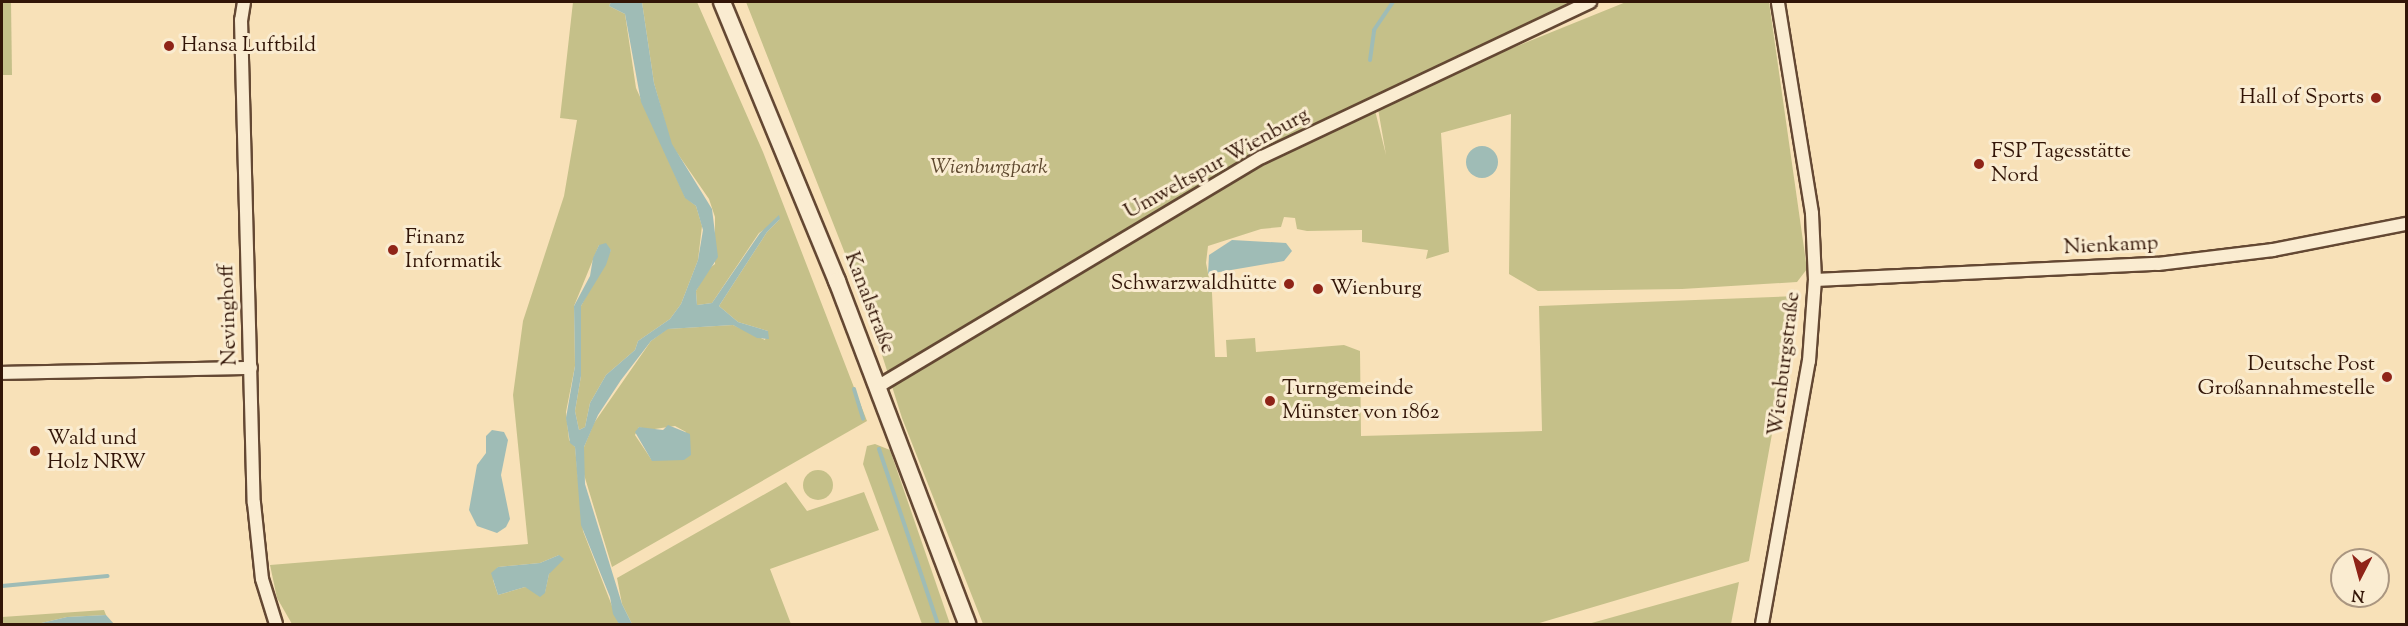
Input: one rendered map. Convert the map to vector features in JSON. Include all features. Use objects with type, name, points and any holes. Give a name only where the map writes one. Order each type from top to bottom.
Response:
[{"type":"main road","name":"Kanalstraße","points":[[722,2],[877,387],[967,624]]},
{"type":"street","name":"Nevinghoff","points":[[244,2],[241,20],[258,557],[276,624]]},
{"type":"street","name":"Umweltspur Wienburg","points":[[877,387],[1262,158],[1590,2]]},
{"type":"street","name":"Wienburgstraße","points":[[1762,624],[1809,361],[1815,280],[1812,213],[1778,2]]},
{"type":"street","name":"Nienkamp","points":[[1815,280],[2189,261],[2273,250],[2406,224]]},
{"type":"street","points":[[2,373],[251,368]]},
{"type":"green space","points":[[2,2],[11,2],[12,75],[2,75]]},
{"type":"green space","points":[[573,2],[611,2],[609,6],[625,14],[636,88],[685,197],[696,206],[702,226],[698,260],[681,304],[670,319],[638,341],[635,350],[606,375],[590,403],[585,427],[579,430],[575,411],[581,376],[581,306],[611,250],[599,245],[574,306],[575,366],[566,412],[569,440],[575,447],[583,531],[619,624],[292,624],[277,598],[270,565],[528,544],[513,395],[523,321],[564,196],[577,120],[560,118]],"holes":[[[559,555],[549,574],[545,592],[525,587],[498,595],[493,580],[498,567],[540,563]]]},
{"type":"green space","points":[[642,2],[697,2],[763,152],[867,421],[612,567],[582,468],[584,447],[594,423],[651,341],[667,329],[733,325],[765,340],[768,331],[738,322],[719,306],[767,232],[780,219],[759,233],[712,303],[697,305],[696,291],[707,270],[715,264],[715,217],[709,199],[671,144],[654,83]],"holes":[[[675,426],[686,432],[684,460],[651,459],[635,435],[639,427],[648,430]]]},
{"type":"green space","name":"Wienburgpark","points":[[746,2],[1584,2],[1372,98],[1386,155],[1377,103],[1626,2],[1769,2],[1807,269],[1797,282],[1682,289],[1538,291],[1509,274],[1511,114],[1441,133],[1449,252],[1426,259],[1428,250],[1362,242],[1362,230],[1307,231],[1297,229],[1295,218],[1284,217],[1281,227],[1261,229],[1208,246],[1206,263],[1212,293],[1215,357],[1227,357],[1226,340],[1255,338],[1256,352],[1344,345],[1360,351],[1361,436],[1542,431],[1539,306],[1797,296],[1749,561],[1536,624],[983,624],[902,418],[870,317]]},
{"type":"green space","points":[[875,444],[890,450],[950,624],[922,624],[863,464],[867,446]]},
{"type":"green space","points":[[818,470],[829,474],[833,485],[829,496],[818,500],[807,496],[803,485],[807,474]]},
{"type":"green space","points":[[786,482],[807,511],[864,492],[879,530],[770,569],[791,624],[632,624],[622,604],[617,578]]},
{"type":"green space","points":[[1739,582],[1731,624],[1588,624]]},
{"type":"green space","points":[[104,610],[106,615],[67,617],[37,624],[2,624],[2,617]]},
{"type":"water","points":[[611,2],[642,2],[654,83],[672,144],[712,209],[718,257],[696,291],[697,305],[712,303],[760,233],[779,215],[780,219],[767,232],[719,306],[738,322],[768,331],[769,339],[757,338],[733,325],[668,329],[651,341],[621,380],[598,415],[584,447],[585,484],[622,604],[632,624],[619,624],[613,614],[610,597],[581,525],[575,447],[570,443],[566,418],[575,366],[574,306],[590,276],[593,258],[599,245],[606,243],[611,250],[606,265],[581,306],[581,376],[575,411],[579,430],[585,427],[590,403],[606,375],[635,350],[638,341],[670,319],[681,304],[698,260],[703,230],[696,206],[685,198],[641,102],[625,14],[609,6]]},
{"type":"water","points":[[1482,146],[1493,151],[1498,162],[1493,173],[1482,178],[1471,173],[1466,162],[1471,151]]},
{"type":"water","points":[[1232,240],[1286,243],[1292,251],[1284,261],[1208,274],[1209,255]]},
{"type":"water","points":[[668,425],[690,434],[691,455],[684,460],[652,461],[635,432],[639,427],[663,430]]},
{"type":"water","points":[[492,430],[504,432],[508,440],[501,475],[510,519],[506,527],[497,533],[477,526],[469,510],[477,465],[486,453],[486,436]]},
{"type":"water","points":[[559,555],[564,559],[549,574],[545,593],[540,597],[525,587],[498,595],[491,573],[498,567],[540,563]]},
{"type":"water","points":[[106,615],[114,624],[37,624],[67,617]]},
{"type":"waterway","points":[[1370,60],[1374,30],[1393,2]]},
{"type":"waterway","points":[[854,389],[863,419]]},
{"type":"waterway","points":[[879,449],[938,624]]},
{"type":"waterway","points":[[2,586],[108,576]]},
{"type":"place","name":"Hansa Luftbild","points":[[169,46]]},
{"type":"place","name":"Hall of Sports","points":[[2376,98]]},
{"type":"place","name":"FSP Tagesstätte Nord","points":[[1979,164]]},
{"type":"place","name":"Finanz Informatik","points":[[393,250]]},
{"type":"place","name":"Schwarzwaldhütte","points":[[1289,284]]},
{"type":"place","name":"Wienburg","points":[[1318,289]]},
{"type":"place","name":"Deutsche Post Großannahmestelle","points":[[2387,377]]},
{"type":"place","name":"Turngemeinde Münster von 1862","points":[[1270,401]]},
{"type":"place","name":"Wald und Holz NRW","points":[[35,451]]}]
